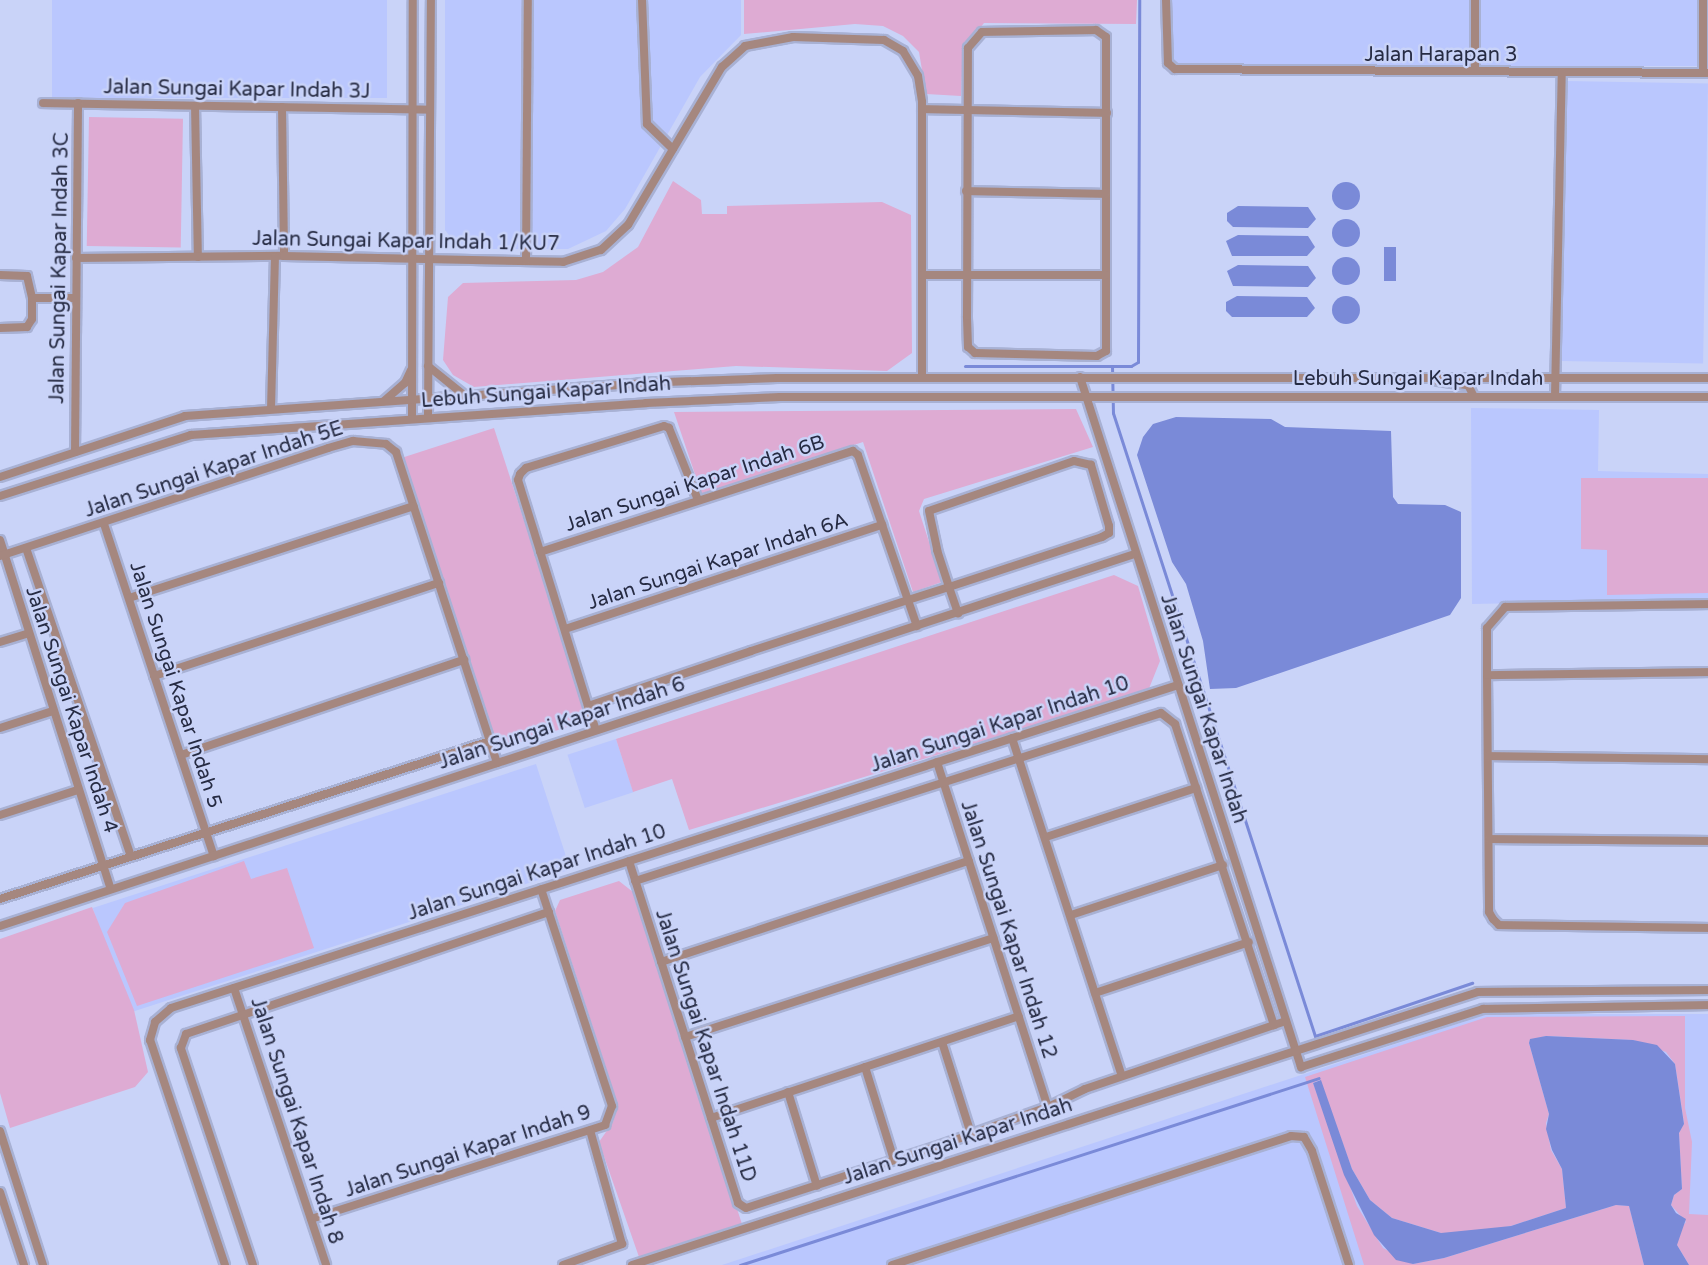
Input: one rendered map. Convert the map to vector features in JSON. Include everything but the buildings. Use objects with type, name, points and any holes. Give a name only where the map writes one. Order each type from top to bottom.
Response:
[{"type":"street","points":[[412,418],[413,0]]},
{"type":"street","points":[[428,417],[430,0]]},
{"type":"street","points":[[526,261],[528,0]]},
{"type":"street","points":[[642,0],[647,124],[673,149]]},
{"type":"street","name":"Jalan Harapan 3","points":[[1166,0],[1168,63],[1175,69],[1705,73]]},
{"type":"street","points":[[1475,0],[1475,71]]},
{"type":"street","points":[[1703,0],[1705,73]]},
{"type":"street","points":[[1096,30],[1106,37],[1106,351],[1097,356],[971,351],[966,275],[965,110],[968,48],[982,32],[1096,30]]},
{"type":"street","name":"Jalan Sungai Kapar Indah 1/KU7","points":[[76,258],[280,257],[563,262],[601,250],[628,225],[722,67],[745,46],[793,37],[884,40],[903,51],[918,76],[922,110],[922,378]]},
{"type":"street","points":[[1555,395],[1562,72]]},
{"type":"street","name":"Jalan Sungai Kapar Indah 3J","points":[[43,103],[430,110]]},
{"type":"street","name":"Jalan Sungai Kapar Indah 3C","points":[[75,452],[78,103]]},
{"type":"street","points":[[195,106],[198,257]]},
{"type":"street","points":[[271,409],[280,257],[282,107]]},
{"type":"street","points":[[922,110],[1107,113]]},
{"type":"street","points":[[966,191],[1107,194]]},
{"type":"street","points":[[0,275],[27,276],[32,298],[32,319],[27,327],[0,328]]},
{"type":"street","points":[[922,275],[1106,276]]},
{"type":"street","points":[[32,298],[76,298]]},
{"type":"street","points":[[428,366],[464,395]]},
{"type":"street","points":[[384,401],[405,383],[412,368]]},
{"type":"street","name":"Lebuh Sungai Kapar Indah","points":[[0,477],[185,416],[464,395],[777,378],[1556,376],[1708,378]]},
{"type":"street","name":"Jalan Sungai Kapar Indah","points":[[1080,377],[1301,1067],[1483,1009],[1708,1005]]},
{"type":"street","points":[[1420,377],[1468,385],[1473,395]]},
{"type":"street","name":"Lebuh Sungai Kapar Indah","points":[[0,496],[191,435],[412,418],[780,396],[1555,395],[1708,397]]},
{"type":"street","name":"Jalan Sungai Kapar Indah 6","points":[[698,500],[669,428],[664,426],[526,468],[518,480],[588,706],[949,587],[1109,533],[1091,465],[1084,461],[935,507],[928,515],[949,587]]},
{"type":"street","name":"Jalan Sungai Kapar Indah 5E","points":[[2,555],[104,524],[328,448],[362,441],[386,444],[396,452],[497,763]]},
{"type":"street","name":"Jalan Sungai Kapar Indah 6B","points":[[540,552],[853,451],[858,455],[917,626]]},
{"type":"street","points":[[129,598],[414,506]]},
{"type":"street","name":"Jalan Sungai Kapar Indah 5","points":[[104,524],[214,856]]},
{"type":"street","name":"Jalan Sungai Kapar Indah 6A","points":[[565,629],[882,525]]},
{"type":"street","name":"Jalan Sungai Kapar Indah 4","points":[[0,540],[2,555],[111,889]]},
{"type":"street","name":"Jalan Sungai Kapar Indah 4","points":[[26,548],[131,857]]},
{"type":"street","name":"Jalan Sungai Kapar Indah 6","points":[[0,926],[1136,555]]},
{"type":"street","points":[[154,676],[439,583]]},
{"type":"street","points":[[949,587],[958,613]]},
{"type":"street","points":[[1708,604],[1505,607],[1487,628],[1490,912],[1499,925],[1708,928]]},
{"type":"street","points":[[0,642],[29,633]]},
{"type":"street","points":[[181,755],[464,660]]},
{"type":"street","points":[[1487,675],[1708,672]]},
{"type":"street","name":"Jalan Sungai Kapar Indah 10","points":[[225,1265],[150,1040],[155,1022],[171,1008],[1178,685]]},
{"type":"street","points":[[588,706],[596,730]]},
{"type":"street","points":[[0,728],[53,711]]},
{"type":"street","points":[[635,881],[1161,713],[1174,724],[1249,942],[1274,1025]]},
{"type":"street","points":[[1012,738],[1122,1076]]},
{"type":"street","points":[[0,899],[207,835],[490,741]]},
{"type":"street","points":[[1488,756],[1708,759]]},
{"type":"street","name":"Jalan Sungai Kapar Indah 12","points":[[936,762],[1048,1107]]},
{"type":"street","points":[[1046,837],[1196,788]]},
{"type":"street","points":[[0,815],[78,790]]},
{"type":"street","points":[[1489,839],[1708,841]]},
{"type":"street","name":"Jalan Sungai Kapar Indah 11D","points":[[629,861],[738,1203],[746,1208],[971,1134],[1048,1107],[1122,1076],[1286,1021]]},
{"type":"street","points":[[661,962],[969,861]]},
{"type":"street","points":[[1071,915],[1223,864]]},
{"type":"street","name":"Jalan Sungai Kapar Indah 9","points":[[311,1219],[605,1125],[612,1106],[541,889]]},
{"type":"street","points":[[253,1265],[181,1048],[186,1034],[549,912]]},
{"type":"street","points":[[685,1037],[994,938]]},
{"type":"street","points":[[1095,993],[1249,942]]},
{"type":"street","name":"Jalan Sungai Kapar Indah 8","points":[[234,988],[326,1265]]},
{"type":"street","points":[[1295,1050],[1478,992],[1708,990]]},
{"type":"street","points":[[711,1118],[1019,1016]]},
{"type":"street","points":[[942,1042],[971,1134]]},
{"type":"street","name":"Jalan Sungai Kapar Indah","points":[[632,1265],[1295,1050]]},
{"type":"street","points":[[865,1067],[894,1160]]},
{"type":"street","points":[[788,1092],[817,1186]]},
{"type":"street","points":[[564,1265],[622,1244],[590,1130]]},
{"type":"street","points":[[0,1131],[43,1265]]},
{"type":"street","points":[[892,1265],[1291,1136],[1304,1137],[1312,1151],[1349,1265]]},
{"type":"street","points":[[0,1192],[24,1265]]},
{"type":"shaded area","points":[[52,0],[387,0],[387,98],[52,98]]},
{"type":"shaded area","points":[[445,0],[741,0],[741,35],[700,77],[625,209],[606,231],[568,249],[460,249],[445,230]]},
{"type":"shaded area","points":[[744,0],[1137,0],[1136,24],[984,23],[963,49],[961,96],[926,94],[919,52],[903,36],[883,26],[855,24],[744,34]]},
{"type":"shaded area","points":[[1170,0],[1708,0],[1708,66],[1170,66]]},
{"type":"shaded area","points":[[1566,81],[1708,83],[1703,363],[1561,361]]},
{"type":"shaded area","points":[[89,117],[183,119],[181,248],[87,246]]},
{"type":"shaded area","points":[[673,181],[701,200],[702,214],[727,214],[727,206],[882,202],[911,215],[912,353],[887,371],[736,366],[474,387],[453,375],[443,360],[448,297],[463,283],[576,280],[603,272],[638,247]]},
{"type":"shaded area","points":[[1346,182],[1356,186],[1360,196],[1356,206],[1346,210],[1336,206],[1332,196],[1336,186]]},
{"type":"shaded area","points":[[1238,206],[1308,207],[1316,219],[1308,228],[1233,227],[1227,221],[1227,213]]},
{"type":"shaded area","points":[[1346,219],[1356,223],[1360,233],[1356,243],[1346,247],[1336,243],[1332,233],[1336,223]]},
{"type":"shaded area","points":[[1238,235],[1308,236],[1315,247],[1307,256],[1232,256],[1226,241]]},
{"type":"shaded area","points":[[1384,247],[1396,247],[1396,281],[1384,281]]},
{"type":"shaded area","points":[[1346,257],[1356,261],[1360,271],[1356,281],[1346,285],[1336,281],[1332,271],[1336,261]]},
{"type":"shaded area","points":[[1238,265],[1308,266],[1316,278],[1308,287],[1233,286],[1227,271]]},
{"type":"shaded area","points":[[1237,296],[1307,297],[1315,308],[1307,317],[1232,317],[1226,311],[1226,302]]},
{"type":"shaded area","points":[[1346,296],[1356,300],[1360,310],[1356,320],[1346,324],[1336,320],[1332,310],[1336,300]]},
{"type":"shaded area","points":[[1471,408],[1599,410],[1598,471],[1708,474],[1708,600],[1472,604]]},
{"type":"shaded area","points":[[1076,409],[1093,447],[924,499],[919,511],[942,582],[913,592],[863,442],[702,495],[674,412]]},
{"type":"shaded area","points":[[1176,417],[1271,419],[1285,427],[1391,431],[1393,497],[1398,504],[1445,505],[1461,512],[1461,598],[1450,615],[1236,688],[1210,689],[1203,641],[1186,584],[1172,562],[1137,455],[1143,437],[1153,424]]},
{"type":"shaded area","points":[[494,428],[589,720],[499,749],[404,457]]},
{"type":"shaded area","points":[[1581,478],[1708,478],[1708,593],[1607,595],[1607,550],[1581,549]]},
{"type":"shaded area","points":[[1114,575],[1138,586],[1160,661],[1148,691],[689,830],[672,779],[633,792],[616,739]]},
{"type":"shaded area","points":[[616,739],[633,792],[585,808],[567,755]]},
{"type":"shaded area","points":[[536,764],[570,870],[127,1014],[93,908]]},
{"type":"shaded area","points":[[244,861],[251,879],[287,868],[314,948],[137,1006],[107,932],[125,903]]},
{"type":"shaded area","points":[[619,881],[633,892],[742,1224],[639,1257],[599,1142],[613,1122],[617,1102],[555,911],[560,900]]},
{"type":"shaded area","points":[[92,907],[134,1010],[148,1072],[135,1087],[10,1128],[0,1093],[0,939]]},
{"type":"shaded area","points":[[1487,1014],[1708,1014],[1708,1265],[722,1265]]},
{"type":"shaded area","points":[[1685,1016],[1685,1108],[1692,1142],[1689,1214],[1708,1215],[1708,1265],[1689,1265],[1677,1245],[1679,1230],[1686,1222],[1671,1205],[1674,1195],[1682,1189],[1679,1133],[1684,1123],[1675,1064],[1666,1052],[1633,1040],[1546,1036],[1530,1040],[1529,1043],[1549,1114],[1546,1123],[1551,1150],[1562,1169],[1566,1208],[1511,1226],[1473,1233],[1441,1233],[1392,1218],[1370,1200],[1352,1169],[1320,1080],[1313,1083],[1357,1206],[1383,1248],[1413,1264],[1444,1258],[1616,1205],[1629,1206],[1644,1265],[1364,1265],[1305,1077],[1487,1017]]},
{"type":"shaded area","points":[[1546,1036],[1633,1040],[1657,1045],[1675,1064],[1684,1124],[1679,1133],[1682,1189],[1674,1195],[1671,1205],[1676,1213],[1686,1219],[1677,1245],[1689,1265],[1644,1265],[1629,1206],[1616,1205],[1444,1258],[1413,1264],[1396,1260],[1374,1235],[1344,1175],[1313,1083],[1321,1080],[1352,1169],[1370,1200],[1392,1218],[1441,1233],[1511,1226],[1566,1208],[1562,1169],[1552,1150],[1546,1129],[1549,1114],[1529,1043],[1530,1039]]},
{"type":"waterway","points":[[965,366],[1131,366],[1138,362],[1139,0]]},
{"type":"waterway","points":[[1112,366],[1113,413],[1315,1036],[1472,983]]},
{"type":"waterway","points":[[740,1265],[1319,1078]]}]
